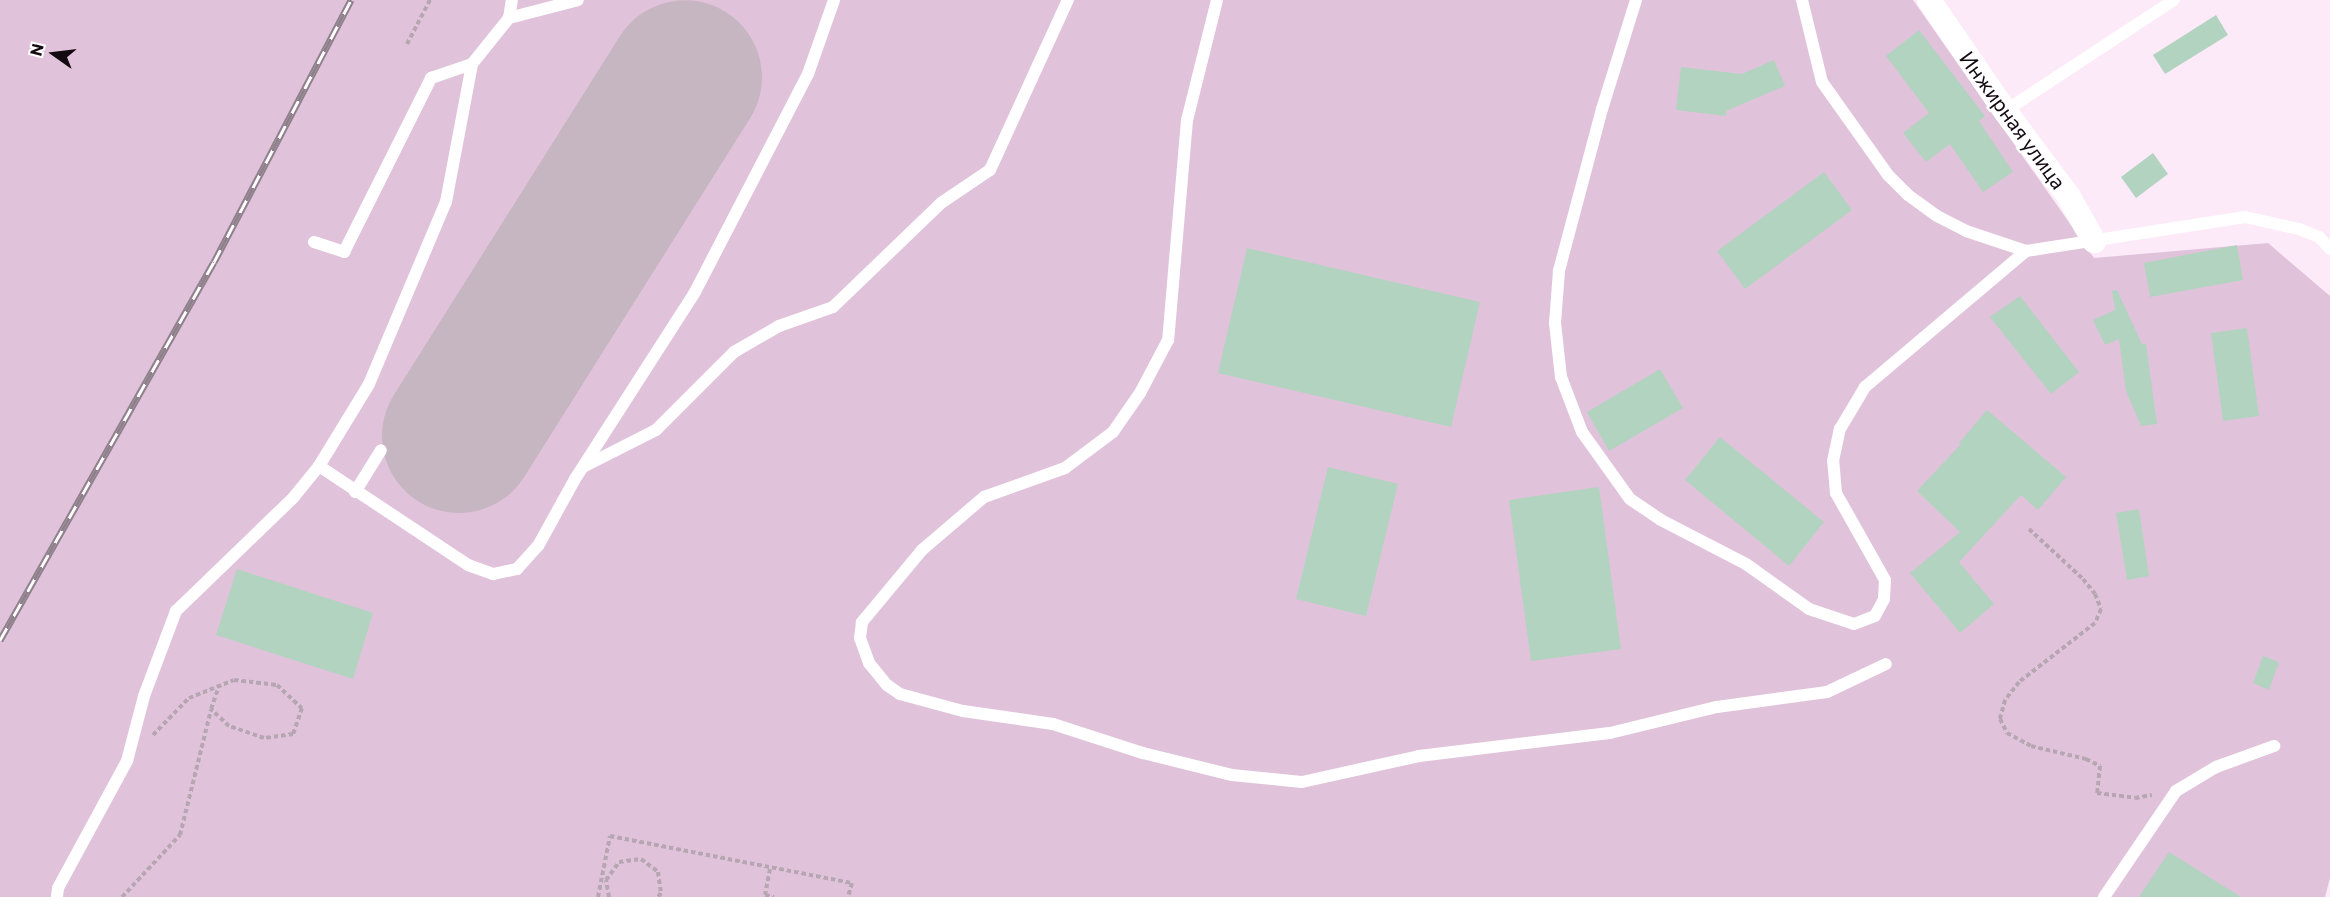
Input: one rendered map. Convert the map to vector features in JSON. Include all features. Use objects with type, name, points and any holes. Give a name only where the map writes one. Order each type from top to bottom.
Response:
[{"type":"street","name":"Инжирная улица","points":[[1929,0],[2005,111],[2069,197],[2094,241]]},
{"type":"lane","points":[[57,897],[58,888],[127,761],[144,696],[176,611],[293,498],[319,466],[369,384],[446,202],[472,64],[509,18],[512,0]]},
{"type":"lane","points":[[509,18],[578,0]]},
{"type":"lane","points":[[319,466],[468,565],[493,574],[517,568],[538,546],[583,467],[695,292],[808,74],[834,0]]},
{"type":"lane","points":[[583,467],[656,430],[734,352],[779,326],[833,308],[940,203],[990,170],[1068,0]]},
{"type":"lane","points":[[1217,0],[1187,120],[1168,340],[1140,393],[1113,432],[1065,468],[984,497],[922,550],[862,622],[860,638],[869,663],[887,686],[900,694],[963,711],[1053,724],[1143,753],[1233,775],[1302,782],[1419,756],[1610,733],[1717,707],[1827,692],[1886,664]]},
{"type":"lane","points":[[1636,0],[1602,109],[1559,271],[1555,323],[1561,377],[1582,432],[1630,499],[1660,520],[1746,564],[1809,609],[1854,624],[1875,616],[1884,598],[1885,580],[1836,493],[1833,461],[1840,429],[1865,387],[2026,251]]},
{"type":"lane","points":[[1802,0],[1822,82],[1888,175],[1908,195],[1937,216],[1966,231],[2026,251],[2245,217],[2299,228],[2319,237],[2330,249]]},
{"type":"lane","points":[[2005,111],[2174,0]]},
{"type":"lane","points":[[314,242],[344,252],[431,78],[472,64]]},
{"type":"lane","points":[[355,492],[381,450]]},
{"type":"lane","points":[[2104,897],[2176,791],[2216,767],[2274,746]]},
{"type":"path","points":[[407,44],[430,0]]},
{"type":"path","points":[[2029,529],[2083,579],[2095,594],[2101,609],[2095,623],[2019,682],[2005,700],[2000,719],[2007,733],[2031,746],[2086,759],[2100,766],[2097,793],[2135,798],[2176,791]]},
{"type":"path","points":[[127,761],[189,698],[234,680],[277,685],[302,708],[293,734],[264,738],[229,726],[211,709]]},
{"type":"path","points":[[123,897],[180,835],[211,709],[219,686]]},
{"type":"path","points":[[598,897],[604,879],[610,836],[852,883],[848,897]]},
{"type":"path","points":[[604,879],[619,862],[641,859],[658,872],[661,893],[658,897]]},
{"type":"path","points":[[770,868],[765,895],[774,897]]},
{"type":"path","points":[[604,879],[609,897]]},
{"type":"shaded area","points":[[0,0],[1913,0],[2094,258],[2268,243],[2330,296],[2330,878],[2325,897],[0,897]]},
{"type":"building","points":[[2216,15],[2228,35],[2165,74],[2153,55]]},
{"type":"building","points":[[1919,30],[1985,116],[1979,121],[2013,172],[1983,192],[1950,144],[1926,162],[1903,133],[1929,113],[1886,56]]},
{"type":"building","points":[[1774,60],[1785,86],[1726,111],[1726,116],[1676,110],[1681,67],[1742,74]]},
{"type":"building","points":[[2153,153],[2168,174],[2136,198],[2121,177]]},
{"type":"building","points":[[1824,172],[1852,210],[1745,289],[1717,251]]},
{"type":"building","points":[[2237,245],[2243,280],[2150,297],[2144,263]]},
{"type":"building","points":[[1247,248],[1480,302],[1451,427],[1218,373]]},
{"type":"building","points":[[2117,290],[2142,344],[2146,344],[2157,424],[2141,426],[2126,391],[2119,339],[2105,345],[2093,320],[2115,310],[2112,291]]},
{"type":"building","points":[[2020,296],[2079,372],[2051,394],[1990,317]]},
{"type":"building","points":[[2247,328],[2259,416],[2223,421],[2211,333]]},
{"type":"building","points":[[1660,369],[1683,408],[1609,451],[1587,412]]},
{"type":"building","points":[[1987,410],[2066,477],[2038,510],[2021,495],[1959,562],[1994,604],[1960,633],[1910,573],[1960,532],[1917,491],[1961,444],[1959,443]]},
{"type":"building","points":[[1720,437],[1824,522],[1789,566],[1685,480]]},
{"type":"building","points":[[1328,467],[1398,484],[1366,616],[1296,599]]},
{"type":"building","points":[[1599,487],[1621,649],[1531,661],[1509,500]]},
{"type":"building","points":[[2139,509],[2149,576],[2127,580],[2116,513]]},
{"type":"building","points":[[237,569],[373,613],[353,679],[216,635]]},
{"type":"building","points":[[2263,656],[2279,662],[2269,690],[2253,683]]},
{"type":"building","points":[[2169,852],[2241,897],[2139,897]]},
{"type":"runway","points":[[459,436],[685,77]]},
{"type":"railway","points":[[0,640],[214,262],[351,0]]}]
